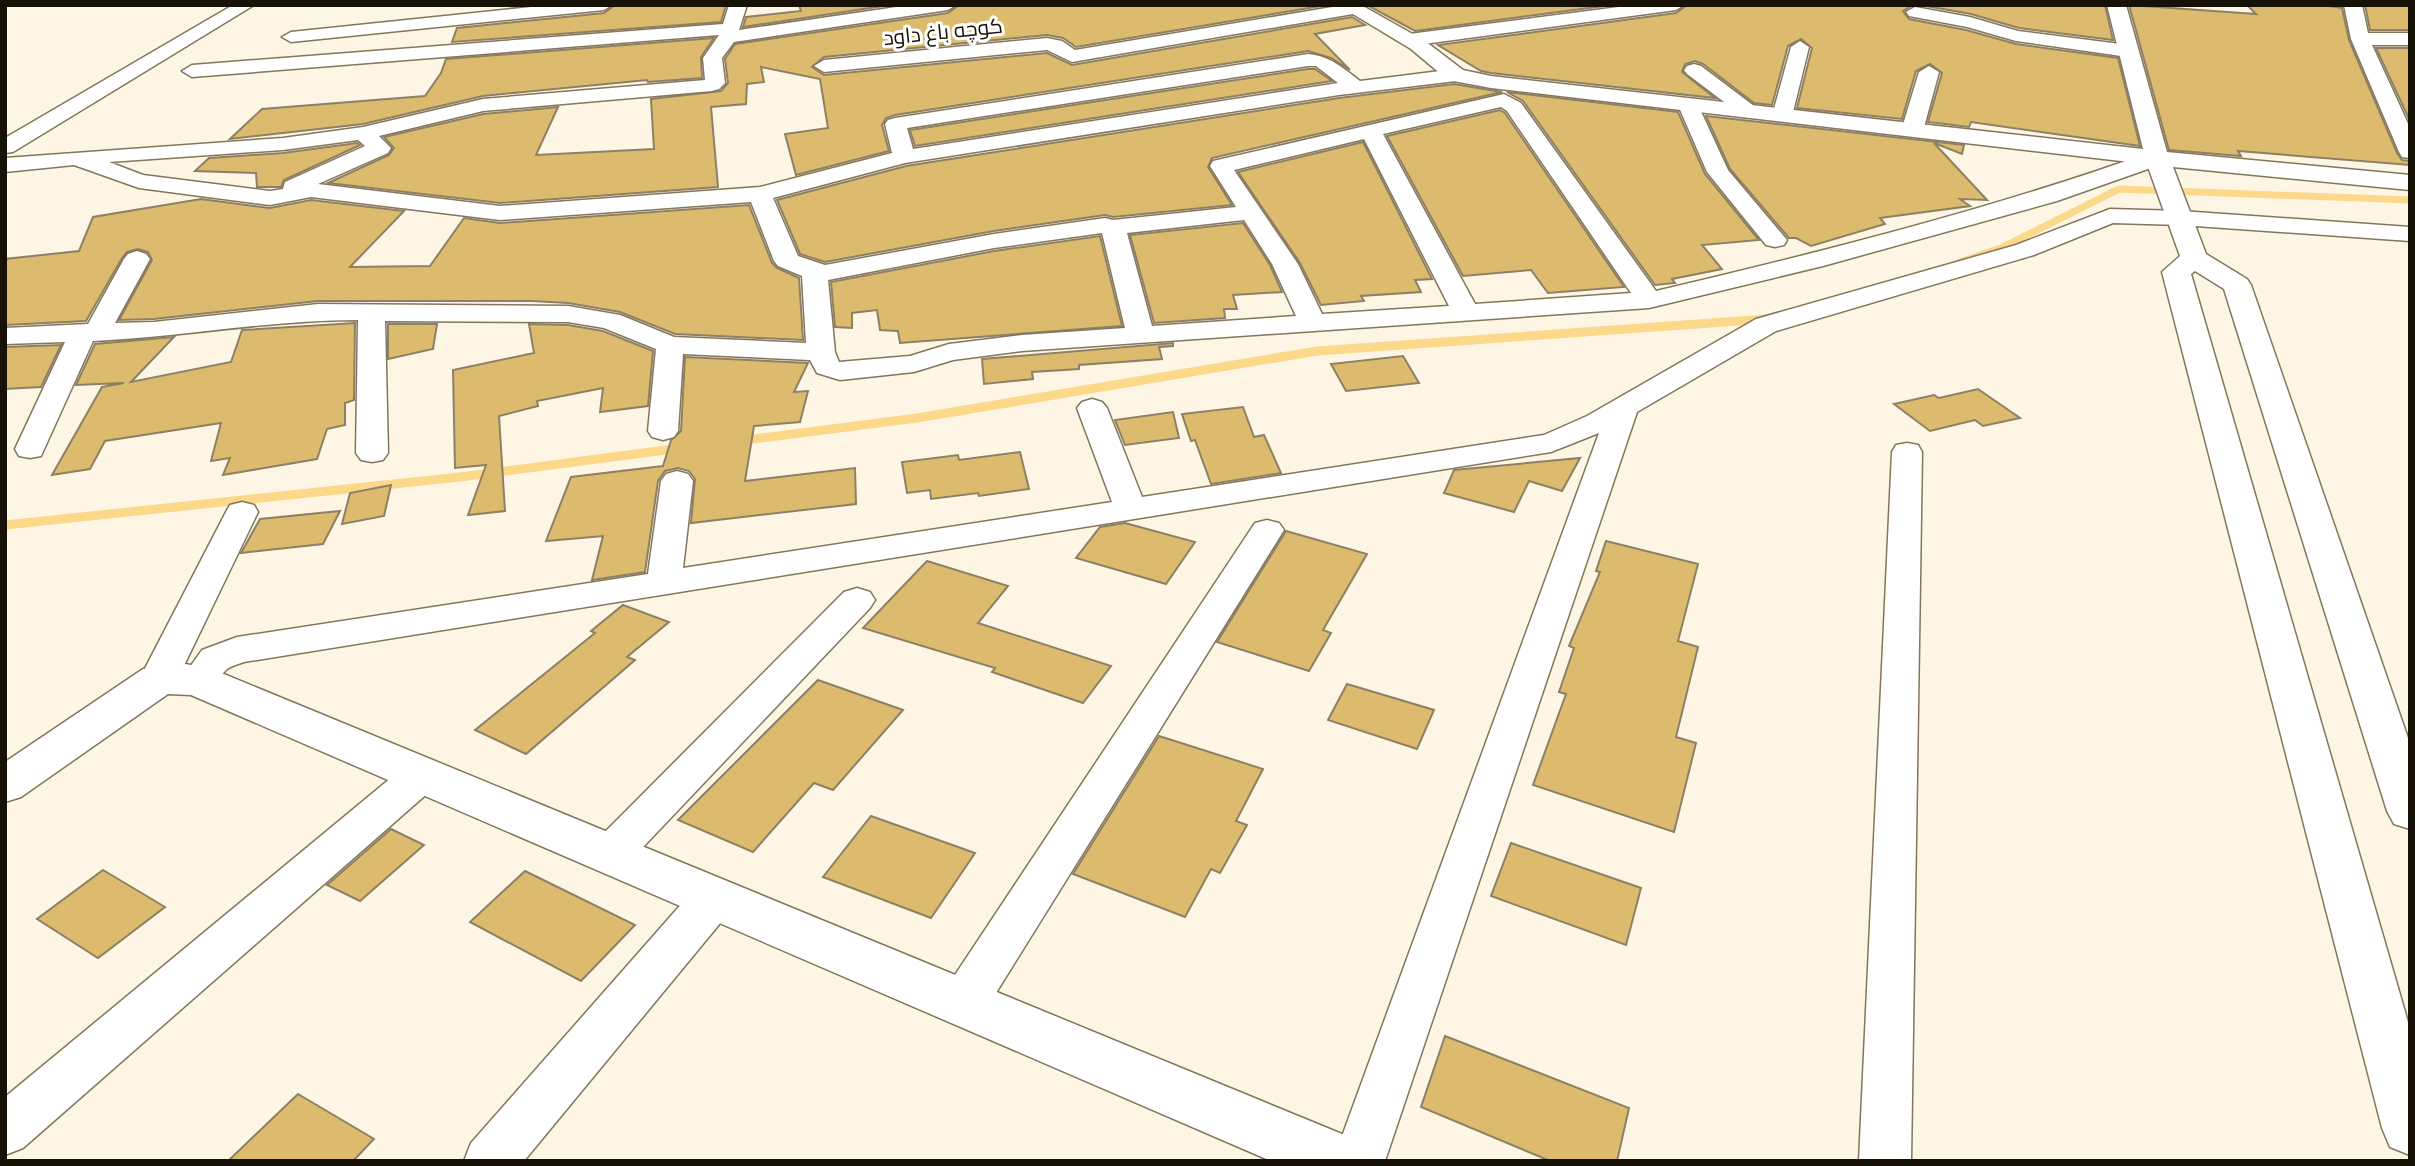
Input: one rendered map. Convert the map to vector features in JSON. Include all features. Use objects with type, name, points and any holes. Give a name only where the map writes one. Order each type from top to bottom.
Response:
[{"type":"street","points":[[5,147],[99,89],[246,5]]},
{"type":"street","points":[[291,37],[604,5]]},
{"type":"street","points":[[5,164],[283,144],[363,133],[483,105],[712,85],[715,83],[712,58],[730,33],[738,5]]},
{"type":"street","points":[[192,71],[730,33],[948,5]]},
{"type":"street","points":[[1523,5],[1558,20]]},
{"type":"street","points":[[1942,16],[1961,5]]},
{"type":"street","points":[[2116,5],[2157,158],[2194,258],[2237,285],[2410,811]]},
{"type":"street","points":[[2353,5],[2360,40],[2410,152]]},
{"type":"street","points":[[1350,7],[1409,40],[1456,75],[1505,92],[1688,105],[2157,158],[2410,183]]},
{"type":"street","name":"کوچه باغ داود","points":[[824,66],[1047,44],[1055,45],[1072,55],[1350,7]]},
{"type":"street","points":[[1409,40],[1558,20],[1675,10]]},
{"type":"street","points":[[1915,12],[1942,16],[2016,36],[2128,51]]},
{"type":"street","points":[[2360,40],[2410,39]]},
{"type":"street","points":[[1783,116],[1800,47]]},
{"type":"street","points":[[904,157],[895,124],[988,109],[1308,60],[1321,61],[1356,87]]},
{"type":"street","points":[[1694,70],[1751,113]]},
{"type":"street","points":[[1912,131],[1929,72]]},
{"type":"street","points":[[76,158],[139,181],[270,198],[311,190],[500,213],[760,194],[904,157],[1356,87],[1456,75]]},
{"type":"street","points":[[1312,322],[1285,264],[1220,166],[1223,163],[1371,131],[1505,92]]},
{"type":"street","points":[[1505,92],[1649,300]]},
{"type":"street","points":[[2387,98],[2410,99]]},
{"type":"street","points":[[1688,105],[1718,172],[1775,240]]},
{"type":"street","points":[[1371,131],[1466,313]]},
{"type":"street","points":[[270,198],[380,148],[363,133]]},
{"type":"street","points":[[814,272],[821,352],[827,367],[840,371],[914,364],[949,352],[1010,344],[1649,300],[1814,261],[2049,196],[2157,158]]},
{"type":"street","points":[[760,194],[787,261],[825,274],[1084,227],[1113,227],[1251,212]]},
{"type":"street","points":[[5,785],[215,659],[237,650],[1542,445],[1598,422],[1766,325],[2025,250],[2110,216],[2174,200],[2410,234]]},
{"type":"street","points":[[1113,227],[1140,334]]},
{"type":"street","points":[[2194,258],[2176,272],[2410,1128]]},
{"type":"street","points":[[30,449],[90,333],[137,259]]},
{"type":"street","points":[[5,336],[154,330],[318,312],[568,314],[610,321],[670,345],[821,352]]},
{"type":"street","points":[[372,312],[372,453]]},
{"type":"street","points":[[663,431],[670,345]]},
{"type":"street","points":[[1359,1161],[1624,406]]},
{"type":"street","points":[[1092,408],[1131,510]]},
{"type":"street","points":[[1885,1161],[1907,452]]},
{"type":"street","points":[[664,583],[677,481]]},
{"type":"street","points":[[179,680],[242,512]]},
{"type":"street","points":[[964,1002],[1268,530]]},
{"type":"street","points":[[611,853],[857,600]]},
{"type":"street","points":[[179,680],[423,774],[1339,1161]]},
{"type":"street","points":[[5,1130],[423,774]]},
{"type":"street","points":[[490,1161],[715,897]]},
{"type":"building","points":[[615,5],[726,5],[721,22],[452,42],[457,28],[604,13]]},
{"type":"building","points":[[799,5],[890,5],[743,27],[746,17],[801,11]]},
{"type":"building","points":[[959,5],[1327,5],[1076,47],[1063,38],[1047,35],[824,57],[812,67],[824,75],[1047,53],[1072,65],[1352,17],[1365,25],[1315,34],[1350,70],[1331,58],[1308,51],[895,115],[886,118],[882,125],[889,151],[796,175],[785,134],[828,128],[820,79],[761,67],[764,82],[747,84],[746,104],[711,107],[718,187],[500,203],[328,183],[389,155],[394,148],[384,137],[483,114],[558,107],[536,155],[654,149],[651,99],[721,91],[728,83],[725,59],[735,44],[948,13]]},
{"type":"building","points":[[1367,5],[1612,5],[1415,31]]},
{"type":"building","points":[[1687,5],[1913,5],[1903,11],[1909,19],[1966,30],[2016,44],[2118,58],[2140,146],[1971,122],[1969,127],[1928,122],[1942,73],[1930,64],[1916,71],[1902,119],[1797,108],[1812,48],[1801,39],[1788,46],[1772,105],[1754,103],[1703,64],[1695,61],[1685,64],[1682,72],[1715,98],[1491,73],[1481,71],[1438,45],[1676,13]]},
{"type":"building","points":[[1920,5],[2105,5],[2113,40],[2019,28],[1971,14]]},
{"type":"building","points":[[2129,5],[2256,14],[2247,5],[2321,5],[2342,8],[2349,40],[2397,153],[2402,160],[2410,161],[2410,165],[2238,151],[2241,156],[2169,150]]},
{"type":"building","points":[[2365,5],[2410,5],[2410,30],[2370,30]]},
{"type":"building","points":[[714,38],[701,57],[702,78],[647,80],[483,96],[363,124],[230,139],[262,109],[425,96],[441,73],[446,59]]},
{"type":"building","points":[[2376,48],[2410,48],[2410,121]]},
{"type":"building","points":[[1315,69],[1332,81],[915,146],[910,130]]},
{"type":"building","points":[[1454,84],[1502,92],[1212,158],[1208,167],[1232,205],[1113,217],[1105,215],[994,231],[825,262],[800,254],[777,200],[906,166],[1339,98]]},
{"type":"building","points":[[1507,92],[1678,112],[1705,174],[1759,240],[1702,245],[1722,269],[1672,279],[1675,283],[1655,285],[1523,101]]},
{"type":"building","points":[[1500,110],[1505,113],[1624,287],[1548,293],[1531,270],[1463,276],[1387,136]]},
{"type":"building","points":[[1706,116],[1964,145],[1962,154],[1934,143],[1987,200],[1960,199],[1970,206],[1880,218],[1885,224],[1811,246],[1796,238],[1789,238],[1730,169]]},
{"type":"building","points":[[1363,142],[1432,279],[1415,280],[1421,292],[1361,296],[1364,301],[1321,305],[1300,263],[1238,172]]},
{"type":"building","points":[[357,143],[360,145],[284,180],[281,187],[257,187],[256,173],[195,171],[209,158],[283,153]]},
{"type":"building","points":[[201,199],[270,208],[311,200],[404,211],[350,267],[430,266],[464,218],[500,223],[749,205],[772,263],[799,278],[803,340],[675,334],[620,312],[568,303],[532,301],[318,301],[154,319],[119,320],[152,260],[148,252],[138,249],[127,252],[122,258],[86,321],[5,325],[5,259],[79,251],[93,217]]},
{"type":"building","points":[[1243,223],[1270,265],[1282,292],[1233,295],[1237,309],[1224,309],[1225,318],[1154,323],[1130,235]]},
{"type":"building","points":[[1100,236],[1122,326],[900,343],[898,331],[880,330],[877,310],[852,313],[852,328],[835,327],[831,282],[994,251]]},
{"type":"building","points":[[355,323],[354,400],[345,403],[345,425],[327,429],[317,459],[223,475],[230,458],[211,461],[221,423],[105,441],[90,469],[52,475],[102,387],[124,383],[76,385],[95,344],[174,337],[131,382],[231,362],[242,330]]},
{"type":"building","points":[[388,324],[437,324],[433,349],[388,359]]},
{"type":"building","points":[[529,324],[568,325],[603,331],[653,351],[648,406],[600,412],[603,388],[537,401],[538,406],[499,416],[505,511],[468,515],[486,465],[455,468],[453,370],[534,353]]},
{"type":"building","points":[[1173,343],[1173,346],[1159,347],[1162,359],[1079,365],[1079,369],[1032,372],[1033,379],[984,384],[982,359]]},
{"type":"building","points":[[61,345],[41,387],[5,389],[5,347]]},
{"type":"building","points":[[1403,356],[1419,383],[1346,391],[1331,364]]},
{"type":"building","points":[[685,357],[808,363],[794,392],[808,391],[800,422],[754,426],[745,481],[855,468],[856,504],[691,523],[695,479],[689,471],[678,468],[665,471],[658,481],[645,572],[592,580],[603,536],[546,541],[571,477],[663,466],[671,440],[681,431]]},
{"type":"building","points":[[1978,389],[2020,418],[1983,426],[1975,420],[1930,431],[1894,404],[1934,395],[1939,398]]},
{"type":"building","points":[[1243,407],[1254,437],[1264,435],[1281,473],[1211,484],[1182,414]]},
{"type":"building","points":[[1173,412],[1179,438],[1125,445],[1115,420]]},
{"type":"building","points":[[1020,452],[1029,489],[931,499],[930,490],[907,493],[902,462],[958,455],[959,460]]},
{"type":"building","points":[[1580,458],[1562,491],[1529,481],[1514,512],[1444,493],[1454,470]]},
{"type":"building","points":[[391,485],[384,516],[342,524],[350,493]]},
{"type":"building","points":[[340,511],[323,544],[241,553],[260,519]]},
{"type":"building","points":[[1125,523],[1195,542],[1166,584],[1076,558],[1100,527]]},
{"type":"building","points":[[1286,531],[1367,554],[1323,630],[1331,633],[1309,671],[1217,642]]},
{"type":"building","points":[[1606,541],[1698,564],[1678,641],[1698,647],[1676,737],[1696,743],[1674,832],[1533,785],[1566,694],[1559,692],[1574,648],[1569,646],[1600,572],[1596,571]]},
{"type":"building","points":[[927,561],[1008,586],[978,623],[1111,666],[1083,703],[992,672],[995,668],[863,628]]},
{"type":"building","points":[[623,605],[669,622],[627,657],[635,660],[526,754],[475,730],[595,633],[591,631]]},
{"type":"building","points":[[818,680],[903,710],[833,790],[814,783],[753,852],[678,820]]},
{"type":"building","points":[[1347,684],[1434,710],[1417,749],[1328,720]]},
{"type":"building","points":[[1159,736],[1263,769],[1236,821],[1247,825],[1220,873],[1211,869],[1185,917],[1073,874]]},
{"type":"building","points":[[871,816],[975,853],[931,918],[823,877]]},
{"type":"building","points":[[391,829],[424,845],[360,901],[327,885]]},
{"type":"building","points":[[1511,843],[1641,888],[1626,945],[1491,896]]},
{"type":"building","points":[[103,870],[165,907],[98,958],[37,919]]},
{"type":"building","points":[[525,871],[635,925],[581,981],[470,922]]},
{"type":"building","points":[[1445,1036],[1629,1108],[1617,1161],[1550,1161],[1421,1107]]},
{"type":"building","points":[[298,1094],[374,1139],[353,1161],[228,1161]]},
{"type":"waterway","points":[[1960,262],[2003,247],[2119,189],[2410,200]]},
{"type":"waterway","points":[[738,441],[917,418],[1317,351],[1768,319],[1759,320]]},
{"type":"waterway","points":[[5,525],[460,477],[681,448]]}]
